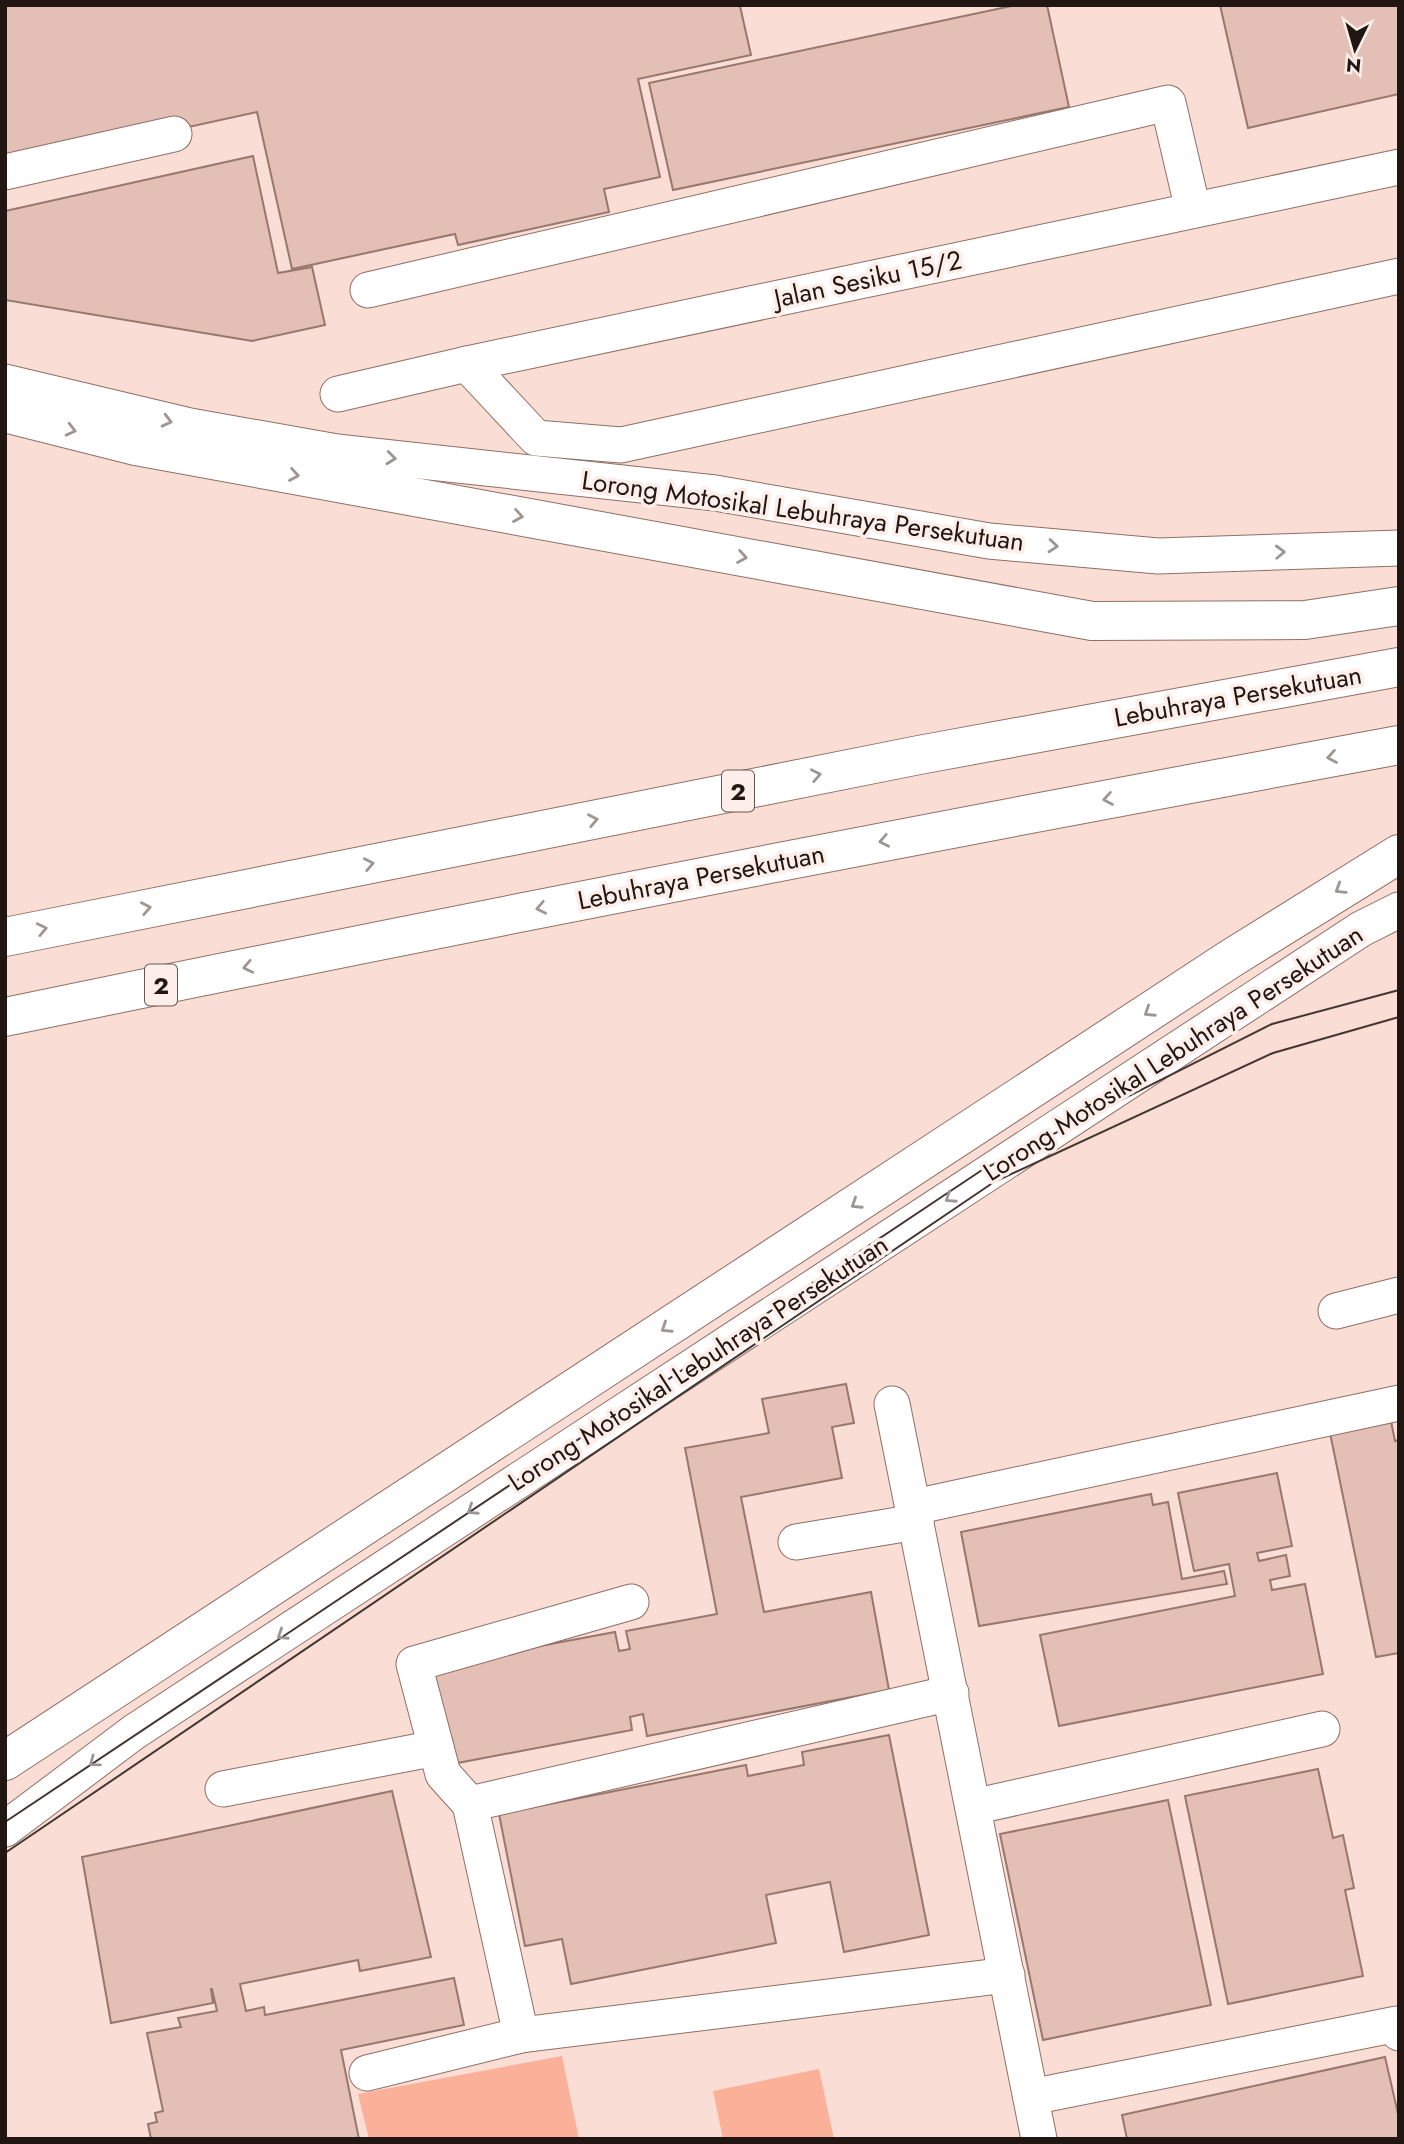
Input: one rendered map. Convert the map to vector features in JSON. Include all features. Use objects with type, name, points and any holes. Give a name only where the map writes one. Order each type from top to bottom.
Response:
[{"type":"highway","points":[[5,413],[136,446],[1093,621],[1305,620],[1399,606]]},
{"type":"highway","name":"Lebuhraya Persekutuan","points":[[5,937],[919,755],[1399,667]]},
{"type":"highway","name":"Lebuhraya Persekutuan","points":[[5,1017],[936,831],[1399,745]]},
{"type":"highway","points":[[5,1761],[1207,974],[1399,853]]},
{"type":"street","points":[[368,290],[1168,103],[1193,210]]},
{"type":"street","points":[[5,172],[174,134]]},
{"type":"street","name":"Jalan Sesiku 15/2","points":[[338,394],[467,364],[1399,167]]},
{"type":"street","points":[[467,364],[536,438],[621,445],[1399,276]]},
{"type":"street","name":"Lorong Motosikal Lebuhraya Persekutuan","points":[[5,382],[190,426],[337,452],[715,493],[989,541],[1158,556],[1399,548]]},
{"type":"street","name":"Lorong Motosikal Lebuhraya Persekutuan","points":[[5,1829],[134,1732],[1338,944],[1399,909]]},
{"type":"street","points":[[1336,1311],[1399,1295]]},
{"type":"street","points":[[796,1542],[1399,1403]]},
{"type":"street","points":[[892,1404],[1039,2139]]},
{"type":"street","points":[[521,2035],[470,1804],[443,1774],[415,1664],[632,1602]]},
{"type":"street","points":[[470,1804],[951,1693]]},
{"type":"street","points":[[973,1807],[1322,1729]]},
{"type":"street","points":[[223,1789],[436,1748]]},
{"type":"street","points":[[367,2073],[521,2035],[1007,1975]]},
{"type":"street","points":[[1031,2096],[1397,2024],[1399,2033]]},
{"type":"shaded area","points":[[562,2056],[579,2139],[369,2139],[358,2094]]},
{"type":"shaded area","points":[[819,2069],[834,2139],[723,2139],[713,2091]]},
{"type":"building","points":[[5,5],[745,5],[740,6],[751,55],[638,79],[660,177],[604,189],[609,212],[458,245],[455,234],[292,269],[257,112],[5,167]]},
{"type":"building","points":[[1016,5],[1047,5],[1069,107],[673,190],[649,83]]},
{"type":"building","points":[[1220,5],[1399,5],[1399,94],[1248,128]]},
{"type":"building","points":[[253,156],[278,273],[312,267],[325,325],[252,341],[5,300],[5,211]]},
{"type":"building","points":[[846,1384],[854,1423],[832,1427],[842,1478],[741,1497],[764,1612],[871,1592],[889,1690],[647,1736],[643,1714],[630,1717],[632,1730],[447,1765],[428,1667],[615,1632],[619,1651],[630,1649],[626,1631],[717,1614],[685,1448],[769,1433],[762,1399]]},
{"type":"building","points":[[1391,1421],[1395,1441],[1399,1440],[1399,1653],[1376,1657],[1330,1433]]},
{"type":"building","points":[[1277,1473],[1292,1546],[1257,1553],[1259,1561],[1286,1555],[1290,1576],[1270,1580],[1272,1590],[1305,1584],[1323,1674],[1059,1726],[1040,1635],[1235,1596],[1229,1564],[1194,1571],[1178,1493]]},
{"type":"building","points":[[1151,1494],[1153,1505],[1168,1502],[1182,1579],[1224,1571],[1227,1584],[979,1626],[961,1532]]},
{"type":"building","points":[[889,1735],[929,1935],[844,1952],[830,1882],[766,1895],[776,1943],[571,1984],[562,1939],[525,1946],[499,1814],[746,1765],[748,1776],[804,1765],[802,1752]]},
{"type":"building","points":[[1318,1769],[1333,1838],[1343,1835],[1354,1888],[1345,1890],[1363,1976],[1228,2004],[1185,1796]]},
{"type":"building","points":[[392,1791],[431,1957],[360,1971],[358,1960],[240,1984],[246,2011],[264,2007],[265,2015],[454,1978],[464,2025],[341,2050],[359,2139],[151,2139],[148,2124],[157,2122],[155,2113],[163,2111],[147,2033],[181,2027],[178,2018],[217,2011],[212,1989],[213,2003],[111,2023],[82,1857]]},
{"type":"building","points":[[1168,1800],[1211,2005],[1043,2040],[1000,1834]]},
{"type":"building","points":[[1385,2057],[1399,2118],[1399,2139],[1127,2139],[1122,2115]]},
{"type":"tram line","points":[[5,1822],[982,1170],[1272,1024],[1399,990]]},
{"type":"tram line","points":[[5,1853],[994,1182],[1273,1053],[1399,1017]]}]
